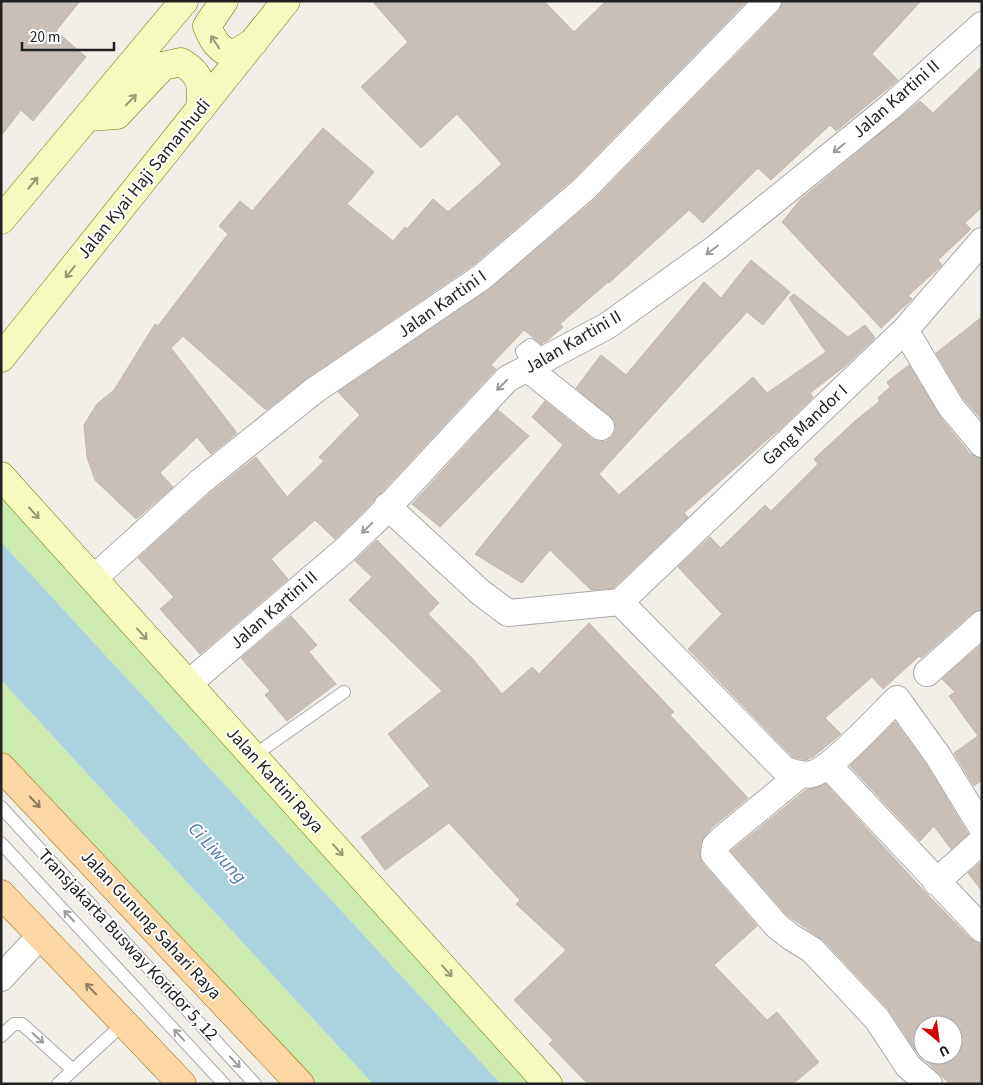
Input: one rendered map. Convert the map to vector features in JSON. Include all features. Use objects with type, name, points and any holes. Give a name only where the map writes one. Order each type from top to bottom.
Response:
[{"type":"main road","points":[[1,220],[184,1]]},
{"type":"main road","points":[[224,1],[207,26],[212,39],[221,50],[233,55],[254,42]]},
{"type":"main road","name":"Jalan Kyai Haji Samanhudi","points":[[1,358],[286,1]]},
{"type":"main road","points":[[88,117],[117,115],[164,66],[182,62],[193,69],[202,85],[200,109]]},
{"type":"main road","name":"Jalan Kartini Raya","points":[[1,476],[548,1084]]},
{"type":"main road","name":"Jalan Gunung Sahari Raya","points":[[1,767],[300,1084]]},
{"type":"main road","points":[[1,894],[182,1084]]},
{"type":"street","name":"Jalan Kartini I","points":[[93,579],[200,482],[315,390],[482,277],[584,188],[768,1]]},
{"type":"street","name":"Jalan Kartini II","points":[[188,684],[345,550],[507,379],[607,326],[716,247],[888,108],[982,25]]},
{"type":"street","name":"Gang Mandor I","points":[[620,602],[905,330],[982,241]]},
{"type":"street","points":[[905,330],[951,407],[982,444]]},
{"type":"street","points":[[535,364],[601,427]]},
{"type":"street","points":[[387,506],[480,592],[508,613],[620,602],[785,770],[801,774],[812,774],[828,765],[897,699],[938,756],[982,828]]},
{"type":"street","points":[[927,673],[982,624]]},
{"type":"street","points":[[828,765],[982,929]]},
{"type":"street","points":[[801,774],[722,839],[715,846],[714,854],[778,926],[812,950],[878,1019],[908,1066],[929,1084]]},
{"type":"street","points":[[936,882],[982,841]]},
{"type":"street","points":[[1,978],[40,936]]},
{"type":"lane","points":[[253,756],[344,692]]},
{"type":"lane","name":"Transjakarta Busway Koridor 5, 12","points":[[1,807],[255,1084]]},
{"type":"lane","name":"Transjakarta Busway Koridor 5, 12","points":[[1,843],[224,1084]]},
{"type":"lane","points":[[58,1084],[124,1023]]},
{"type":"lane","points":[[1,1036],[14,1024],[22,1024],[73,1070]]},
{"type":"green space","points":[[1,476],[548,1084],[501,1084],[1,542]]},
{"type":"green space","points":[[1,680],[373,1084],[301,1084],[1,767]]},
{"type":"water","name":"Ci Liwung","points":[[1,542],[501,1084],[373,1084],[1,680]]},
{"type":"building","points":[[1,1],[80,1],[56,31],[86,57],[33,121],[21,110],[1,136]]},
{"type":"building","points":[[372,1],[544,1],[574,32],[606,1],[747,1],[574,178],[473,265],[307,378],[266,410],[183,336],[171,348],[237,433],[211,454],[197,437],[160,473],[173,487],[136,519],[95,480],[87,457],[84,425],[97,404],[114,390],[155,324],[158,326],[228,234],[219,226],[240,201],[252,211],[323,128],[374,172],[347,204],[393,241],[405,227],[407,229],[433,199],[448,212],[502,164],[457,114],[421,148],[361,87],[408,42]]},
{"type":"building","points":[[783,1],[921,1],[872,54],[898,80],[836,131],[830,125],[771,180],[758,168],[703,223],[689,210],[609,283],[560,324],[563,327],[548,340],[541,344],[524,330],[491,365],[496,369],[365,510],[335,539],[315,520],[271,559],[288,579],[200,654],[160,609],[174,597],[138,558],[210,493],[256,457],[287,497],[324,461],[319,457],[360,415],[338,392],[490,289],[594,200],[779,11]]},
{"type":"building","points":[[982,66],[982,207],[965,223],[971,229],[938,260],[942,265],[908,296],[912,299],[881,328],[782,222],[801,199],[920,101],[933,113]]},
{"type":"building","points":[[751,260],[790,292],[763,325],[747,312],[599,474],[619,495],[753,377],[767,393],[826,352],[789,298],[794,294],[848,337],[865,325],[875,338],[845,366],[810,393],[813,397],[785,424],[684,513],[688,517],[613,588],[591,590],[550,550],[522,583],[475,554],[563,445],[532,417],[545,401],[592,439],[599,442],[607,441],[616,430],[615,421],[576,388],[601,355],[626,375],[704,282],[721,298]]},
{"type":"building","points":[[982,317],[982,420],[963,398],[936,353]]},
{"type":"building","points":[[909,365],[940,417],[970,454],[982,459],[982,609],[972,613],[921,658],[919,656],[883,689],[872,677],[825,718],[841,734],[813,757],[806,760],[793,757],[688,649],[722,614],[678,567],[710,537],[721,548],[765,505],[771,511],[818,464],[814,459],[880,401],[878,398],[890,387],[887,382]]},
{"type":"building","points":[[498,410],[529,436],[440,527],[412,504]]},
{"type":"building","points":[[377,540],[439,603],[428,614],[472,658],[502,694],[532,667],[539,674],[589,623],[674,712],[670,715],[748,798],[711,828],[700,844],[700,858],[703,864],[757,926],[714,965],[767,1020],[777,1012],[819,1062],[793,1084],[588,1084],[549,1044],[553,1040],[514,1000],[566,950],[516,904],[520,900],[449,823],[385,870],[361,837],[430,786],[388,734],[442,691],[349,600],[372,577],[355,561]]},
{"type":"building","points":[[291,616],[317,645],[309,652],[336,684],[287,721],[265,695],[270,691],[241,658]]},
{"type":"building","points":[[982,644],[982,780],[974,786],[954,753],[978,736],[949,696],[955,692],[942,679]]},
{"type":"building","points":[[895,722],[926,764],[968,834],[951,849],[934,826],[920,841],[850,766]]},
{"type":"building","points":[[826,784],[925,892],[971,939],[982,945],[982,1084],[950,1084],[930,1065],[963,1065],[963,1015],[913,1015],[913,1047],[888,1009],[823,940],[787,915],[731,851],[806,790]]},
{"type":"building","points":[[982,861],[982,891],[968,873]]}]
